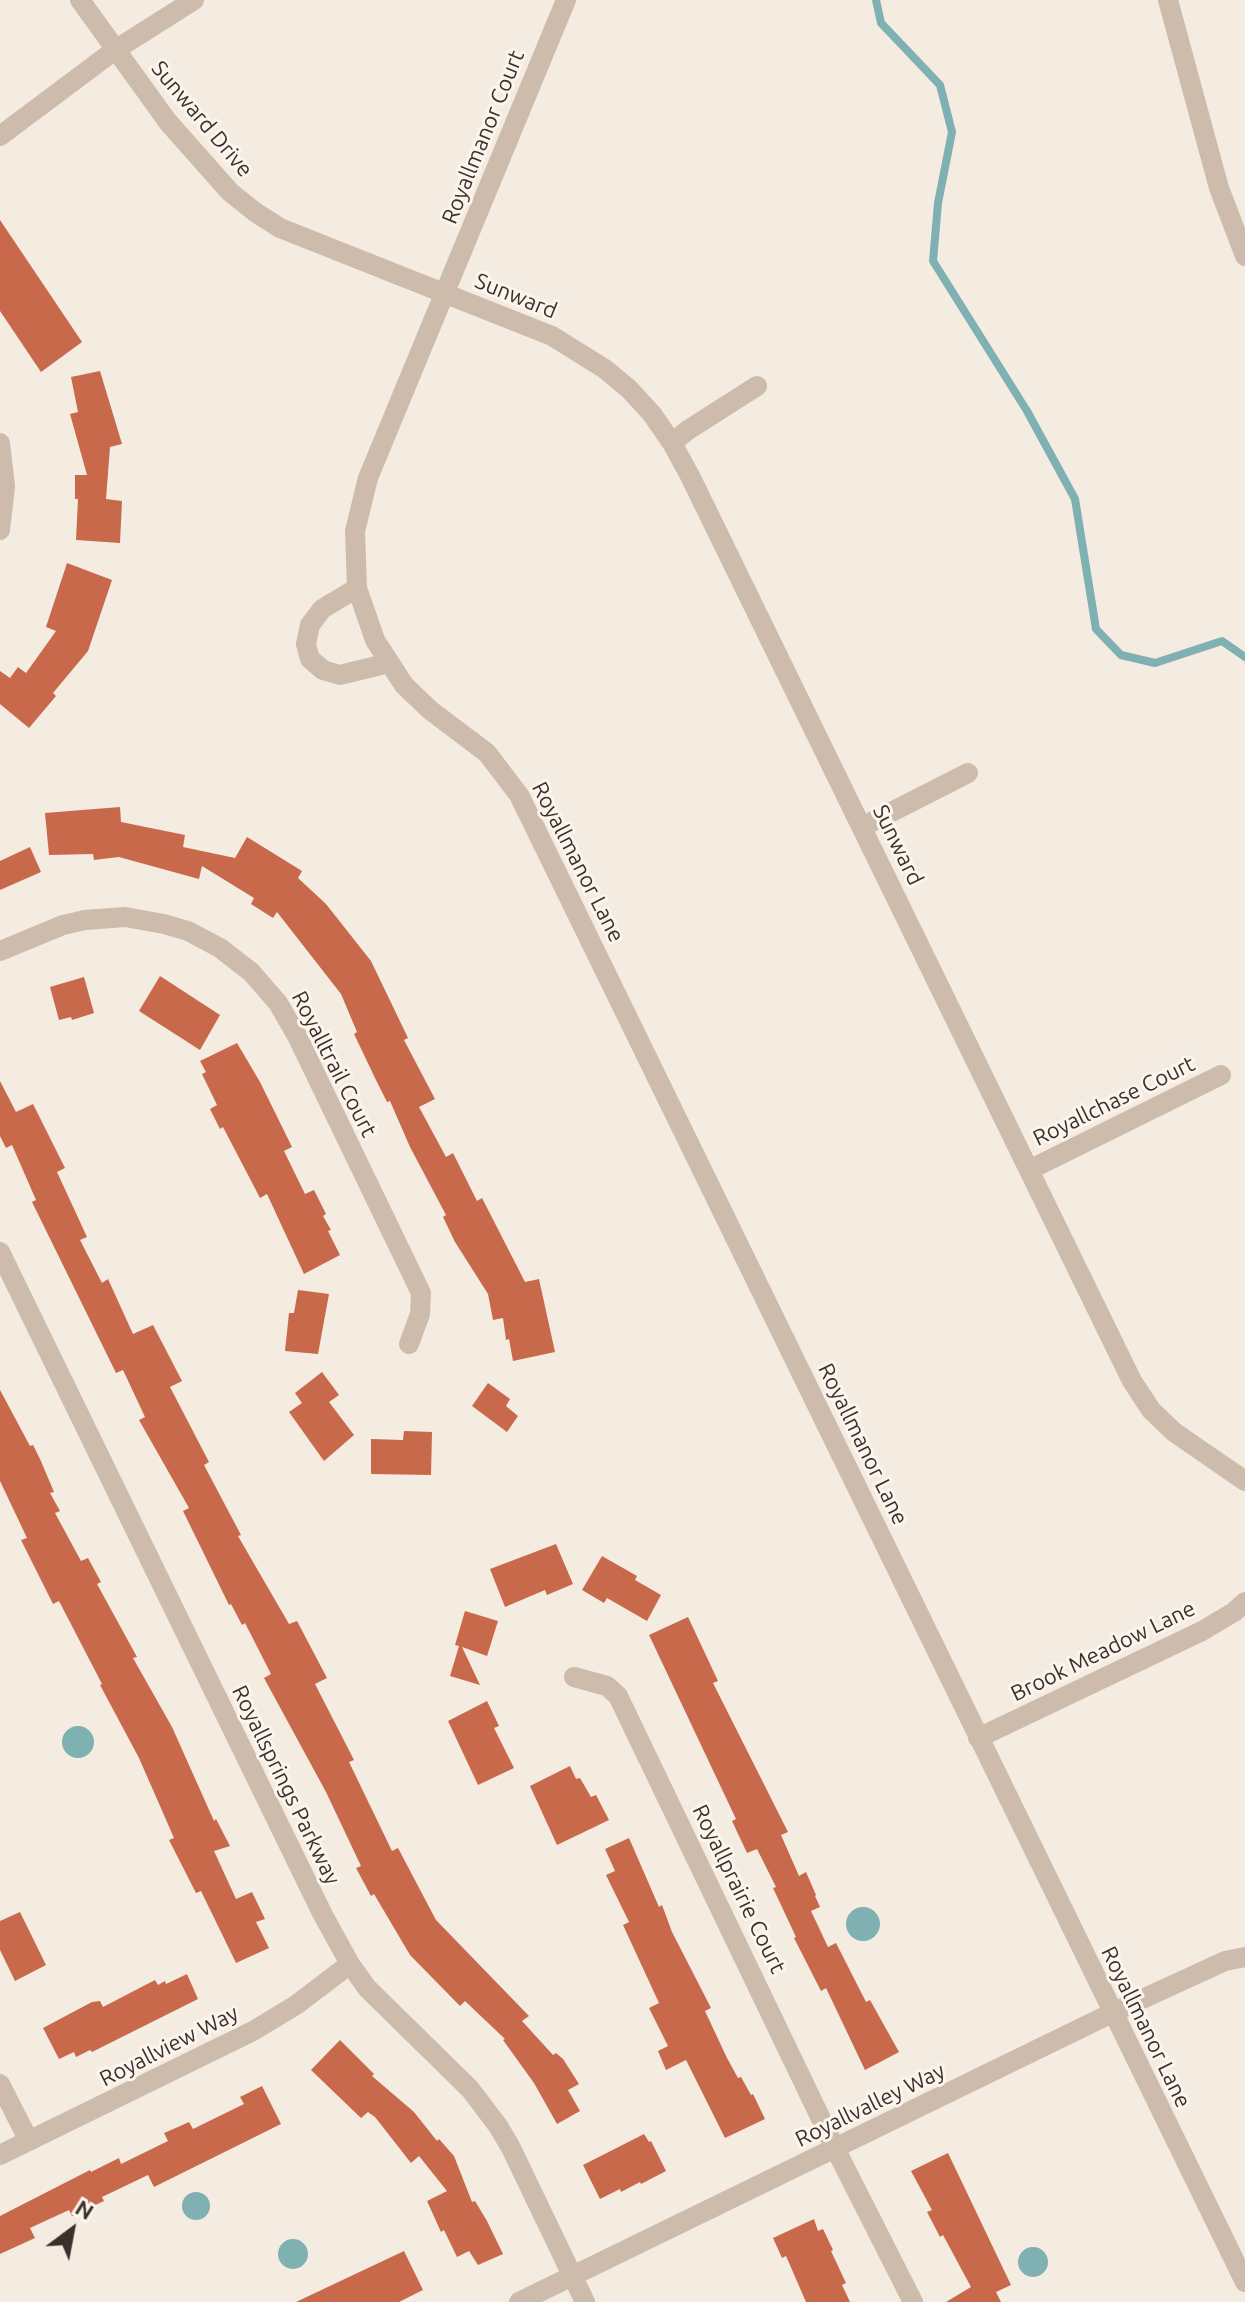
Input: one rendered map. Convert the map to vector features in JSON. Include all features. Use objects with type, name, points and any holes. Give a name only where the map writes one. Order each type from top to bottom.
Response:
[{"type":"street","name":"Sunward Drive","points":[[80,0],[168,122],[230,192],[280,228],[446,293]]},
{"type":"street","points":[[0,136],[115,50],[194,0]]},
{"type":"street","name":"Royallmanor Court","points":[[446,293],[566,0]]},
{"type":"street","points":[[1168,0],[1219,188],[1245,256]]},
{"type":"street","name":"Sunward","points":[[446,293],[552,336],[579,351],[629,389],[652,414],[672,443],[1132,1381],[1151,1410],[1174,1432],[1245,1481]]},
{"type":"street","name":"Royallmanor Lane","points":[[446,293],[362,495],[354,549],[357,588],[375,640],[416,698],[487,753],[519,795],[1245,2282]]},
{"type":"street","points":[[672,443],[757,386]]},
{"type":"street","points":[[0,443],[5,483],[0,530]]},
{"type":"street","points":[[357,588],[322,609],[310,625],[306,644],[310,659],[323,670],[340,675],[389,663]]},
{"type":"street","points":[[862,827],[968,773]]},
{"type":"street","name":"Royalltrail Court","points":[[0,951],[42,931],[63,925],[125,917],[188,931],[220,948],[251,972],[278,1003],[293,1027],[421,1293],[420,1314],[409,1344]]},
{"type":"street","name":"Royallchase Court","points":[[1029,1170],[1221,1075]]},
{"type":"street","name":"Royallsprings Parkway","points":[[0,1252],[296,1862],[350,1964],[390,2013],[470,2089],[498,2126],[585,2302]]},
{"type":"street","name":"Brook Meadow Lane","points":[[978,1738],[1202,1631],[1245,1602]]},
{"type":"street","name":"Royallprairie Court","points":[[574,1677],[607,1686],[618,1696],[835,2148],[913,2302]]},
{"type":"street","name":"Royallvalley Way","points":[[519,2302],[1112,2013],[1225,1961],[1245,1957]]},
{"type":"street","name":"Royallview Way","points":[[0,2155],[253,2031],[316,1991],[350,1964]]},
{"type":"street","points":[[0,2084],[29,2141]]},
{"type":"water","points":[[78,1726],[89,1731],[94,1742],[89,1753],[78,1758],[67,1753],[62,1742],[67,1731]]},
{"type":"water","points":[[863,1907],[875,1912],[880,1924],[875,1936],[863,1941],[851,1936],[846,1924],[851,1912]]},
{"type":"water","points":[[196,2192],[206,2196],[210,2206],[206,2216],[196,2220],[186,2216],[182,2206],[186,2196]]},
{"type":"water","points":[[293,2239],[303,2244],[308,2254],[303,2264],[293,2269],[283,2264],[278,2254],[283,2244]]},
{"type":"water","points":[[1033,2247],[1039,2248],[1047,2256],[1047,2268],[1039,2276],[1033,2277],[1027,2276],[1019,2268],[1018,2262],[1019,2256],[1027,2248]]},
{"type":"building","points":[[0,220],[82,342],[41,372],[0,311]]},
{"type":"building","points":[[100,371],[122,444],[110,447],[106,499],[122,501],[120,543],[76,540],[78,499],[75,499],[75,475],[87,475],[70,414],[78,412],[71,377]]},
{"type":"building","points":[[67,563],[112,580],[88,651],[29,728],[0,704],[0,671],[10,678],[18,667],[26,673],[56,631],[46,627]]},
{"type":"building","points":[[120,807],[121,822],[185,835],[183,847],[235,858],[247,837],[302,871],[298,878],[326,904],[371,961],[408,1038],[404,1040],[435,1099],[419,1107],[446,1157],[453,1153],[477,1201],[482,1198],[525,1282],[539,1279],[555,1352],[513,1361],[503,1318],[493,1320],[488,1294],[455,1242],[443,1217],[446,1215],[354,1034],[357,1032],[341,994],[277,912],[273,918],[251,904],[254,898],[202,866],[199,879],[119,857],[94,860],[93,854],[49,855],[45,813]]},
{"type":"building","points":[[30,847],[41,872],[0,890],[0,861]]},
{"type":"building","points":[[160,976],[220,1015],[200,1050],[139,1011]]},
{"type":"building","points":[[84,977],[94,1013],[72,1020],[71,1017],[59,1020],[50,987]]},
{"type":"building","points":[[237,1043],[292,1147],[284,1151],[305,1194],[314,1190],[326,1214],[323,1216],[331,1230],[328,1231],[340,1255],[304,1274],[267,1194],[260,1198],[223,1127],[220,1129],[210,1109],[217,1105],[202,1074],[206,1072],[200,1061]]},
{"type":"building","points":[[0,1081],[16,1112],[33,1104],[65,1168],[57,1172],[87,1237],[80,1240],[102,1283],[108,1279],[133,1334],[153,1325],[182,1381],[170,1387],[209,1462],[204,1465],[241,1535],[238,1536],[289,1624],[297,1621],[327,1678],[315,1684],[354,1760],[349,1762],[392,1851],[398,1848],[436,1920],[529,2016],[522,2021],[553,2055],[556,2053],[563,2059],[579,2084],[568,2090],[580,2111],[557,2124],[505,2039],[465,2001],[460,2006],[410,1955],[356,1868],[361,1866],[326,1792],[264,1678],[271,1674],[245,1623],[242,1625],[229,1605],[183,1511],[189,1508],[139,1420],[145,1417],[123,1370],[116,1373],[32,1202],[36,1200],[12,1145],[6,1148],[0,1136]]},
{"type":"building","points":[[298,1290],[329,1294],[318,1354],[285,1351],[289,1313],[294,1313]]},
{"type":"building","points":[[322,1372],[339,1395],[329,1402],[354,1435],[324,1461],[289,1412],[302,1403],[295,1393]]},
{"type":"building","points":[[488,1383],[510,1399],[506,1406],[518,1416],[507,1432],[472,1406]]},
{"type":"building","points":[[0,1390],[40,1459],[54,1492],[50,1493],[60,1511],[55,1513],[81,1561],[88,1558],[101,1582],[97,1584],[137,1657],[133,1658],[172,1727],[214,1821],[216,1819],[230,1846],[214,1851],[236,1899],[252,1892],[265,1919],[256,1922],[269,1948],[236,1963],[201,1891],[196,1893],[169,1840],[174,1838],[102,1684],[59,1601],[53,1604],[21,1540],[27,1538],[0,1481]]},
{"type":"building","points":[[404,1431],[432,1432],[431,1475],[371,1474],[371,1439],[403,1440]]},
{"type":"building","points":[[556,1544],[573,1584],[547,1595],[545,1590],[505,1607],[490,1569]]},
{"type":"building","points":[[602,1556],[637,1576],[635,1580],[661,1595],[647,1621],[607,1598],[604,1603],[582,1590]]},
{"type":"building","points":[[465,1611],[498,1621],[487,1656],[462,1647],[480,1685],[450,1676]]},
{"type":"building","points":[[688,1617],[718,1681],[713,1683],[788,1832],[781,1835],[799,1876],[806,1872],[816,1895],[820,1907],[811,1911],[828,1947],[836,1943],[866,2002],[870,2000],[899,2052],[865,2070],[826,1988],[821,1991],[794,1938],[773,1888],[776,1887],[757,1849],[747,1853],[732,1821],[736,1819],[649,1635]]},
{"type":"building","points":[[487,1701],[499,1726],[494,1728],[514,1768],[478,1785],[448,1721]]},
{"type":"building","points":[[570,1766],[591,1797],[596,1795],[609,1820],[557,1845],[530,1786]]},
{"type":"building","points":[[629,1838],[659,1907],[662,1905],[672,1932],[711,2008],[705,2011],[727,2058],[738,2078],[741,2077],[753,2094],[765,2119],[725,2138],[686,2060],[666,2070],[658,2051],[668,2046],[649,2008],[659,2003],[623,1925],[629,1922],[606,1875],[615,1871],[605,1849]]},
{"type":"building","points":[[20,1912],[46,1965],[15,1981],[0,1950],[0,1921]]},
{"type":"building","points":[[187,1974],[198,1999],[92,2052],[90,2050],[76,2057],[74,2052],[59,2059],[43,2028],[92,2002],[100,2001],[103,2007],[155,1980],[158,1985],[165,1981],[166,1984]]},
{"type":"building","points":[[340,2040],[374,2074],[372,2076],[414,2112],[437,2141],[439,2139],[454,2156],[472,2202],[475,2201],[487,2221],[503,2254],[478,2265],[469,2251],[457,2257],[427,2201],[447,2191],[419,2156],[411,2163],[375,2117],[368,2112],[361,2118],[311,2070]]},
{"type":"building","points":[[262,2086],[281,2124],[154,2187],[148,2175],[102,2197],[104,2201],[72,2216],[69,2210],[30,2228],[35,2238],[0,2254],[0,2216],[90,2170],[119,2158],[121,2164],[168,2141],[164,2133],[189,2122],[193,2129],[244,2104],[240,2097]]},
{"type":"building","points":[[644,2134],[651,2141],[666,2171],[600,2199],[583,2165]]},
{"type":"building","points":[[948,2153],[1011,2285],[996,2292],[1001,2302],[946,2302],[971,2287],[927,2212],[932,2210],[911,2171]]},
{"type":"building","points":[[814,2219],[818,2231],[823,2229],[833,2250],[850,2302],[806,2302],[786,2256],[782,2258],[773,2238]]},
{"type":"building","points":[[404,2251],[423,2290],[399,2302],[296,2302]]},
{"type":"waterway","points":[[876,0],[881,23],[940,85],[952,132],[938,203],[933,261],[1027,411],[1075,499],[1096,629],[1121,655],[1155,663],[1222,641],[1245,657]]}]
